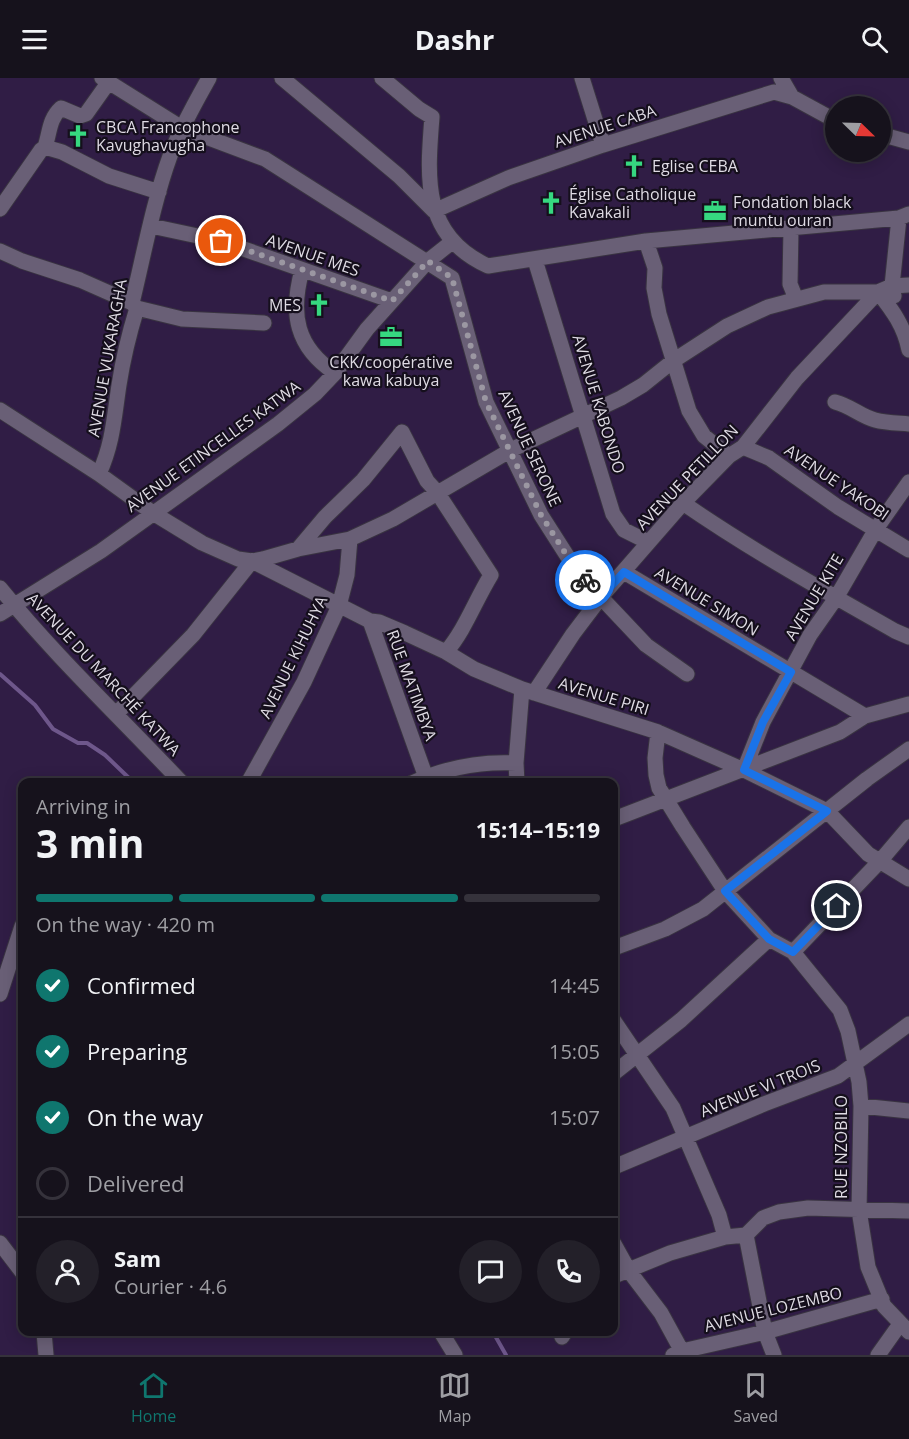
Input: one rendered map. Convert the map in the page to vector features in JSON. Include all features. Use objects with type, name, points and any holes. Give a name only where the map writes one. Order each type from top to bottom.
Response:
[{"type":"street","name":"AVENUE VUKARAGHA","points":[[99,474],[108,455],[114,427],[126,342],[159,192],[182,128],[209,78]]},
{"type":"street","points":[[282,78],[399,176],[434,211],[452,242],[473,260],[488,266],[646,241],[904,216],[885,289],[906,333],[909,350]]},
{"type":"street","points":[[382,78],[432,117],[428,167],[434,211]]},
{"type":"street","points":[[582,78],[603,145]]},
{"type":"street","points":[[782,78],[792,97],[825,116]]},
{"type":"street","name":"AVENUE SERONE","points":[[105,80],[182,128],[265,159],[452,278],[486,402],[541,515],[578,573],[646,645],[687,674]]},
{"type":"street","points":[[0,209],[45,147],[54,114],[61,108],[80,116],[86,114],[105,80]]},
{"type":"street","name":"AVENUE CABA","points":[[434,211],[508,178],[603,145],[774,92],[792,97]]},
{"type":"street","points":[[891,137],[909,142]]},
{"type":"street","points":[[45,147],[62,152],[109,176],[159,192]]},
{"type":"street","name":"AVENUE MES","points":[[151,226],[221,241],[392,301]]},
{"type":"street","points":[[791,228],[790,284],[796,299]]},
{"type":"street","points":[[646,241],[655,268],[654,288],[659,314],[689,411],[704,436],[729,456]]},
{"type":"street","name":"AVENUE ETINCELLES KATWA","points":[[0,614],[101,550],[278,424],[335,373],[392,301],[428,261],[452,242]]},
{"type":"street","points":[[0,251],[22,261],[80,280],[134,306],[182,319],[264,323]]},
{"type":"street","name":"AVENUE KABONDO","points":[[535,260],[613,514],[624,530],[648,542]]},
{"type":"street","points":[[302,270],[295,308],[300,330],[307,348],[319,362],[335,373]]},
{"type":"street","points":[[117,713],[193,635],[252,561],[350,539],[393,519],[510,450],[621,398],[728,326],[768,307],[824,292],[885,289],[909,285]]},
{"type":"street","name":"AVENUE PETILLON","points":[[517,778],[516,763],[528,691],[601,597],[648,542],[729,456],[744,447],[797,378],[885,289]]},
{"type":"street","points":[[835,402],[849,405],[856,412],[874,420],[909,424]]},
{"type":"street","name":"RUE MATIMBYA","points":[[0,410],[99,474],[153,513],[202,543],[232,556],[252,561],[370,621],[421,778]]},
{"type":"street","points":[[298,549],[325,517],[363,480],[402,432],[427,481],[437,492],[491,575],[473,605],[458,639],[446,652]]},
{"type":"street","name":"AVENUE YAKOBI","points":[[744,447],[769,458],[838,507],[909,550]]},
{"type":"street","name":"AVENUE KITE","points":[[744,770],[763,722],[810,635],[836,598],[876,529],[909,482]]},
{"type":"street","points":[[683,503],[720,529],[836,598],[895,632],[909,637]]},
{"type":"street","name":"AVENUE KIHUHYA","points":[[251,778],[304,682],[339,606],[347,575],[350,539]]},
{"type":"street","name":"AVENUE SIMON","points":[[624,572],[865,716]]},
{"type":"street","name":"AVENUE DU MARCHÉ KATWA","points":[[0,588],[29,624],[177,778]]},
{"type":"street","name":"AVENUE PIRI","points":[[370,621],[379,622],[405,633],[446,652],[474,669],[528,691],[658,732],[744,770],[827,811]]},
{"type":"street","points":[[618,818],[840,732],[865,716],[909,704]]},
{"type":"street","name":"RUE NZOBILO","points":[[658,732],[655,758],[659,788],[725,891],[769,939],[793,952],[840,1010],[848,1031],[859,1082],[861,1106],[859,1210],[868,1267],[884,1306],[904,1328]]},
{"type":"street","points":[[618,946],[675,924],[703,909],[881,768],[909,749]]},
{"type":"street","points":[[428,778],[448,769],[493,762],[516,763]]},
{"type":"street","points":[[827,811],[868,854],[909,879]]},
{"type":"street","points":[[793,952],[881,861],[909,827]]},
{"type":"street","points":[[0,994],[18,938]]},
{"type":"street","points":[[618,1069],[681,1020],[769,939]]},
{"type":"street","name":"AVENUE VI TROIS","points":[[618,1165],[764,1104],[838,1076],[909,1024]]},
{"type":"street","points":[[618,1027],[673,1108],[719,1215],[725,1237]]},
{"type":"street","points":[[861,1106],[909,1111]]},
{"type":"street","points":[[618,1275],[670,1252],[725,1237],[746,1235],[764,1218],[779,1212],[808,1208],[909,1211]]},
{"type":"street","points":[[746,1235],[765,1332],[774,1355]]},
{"type":"street","points":[[0,1243],[18,1267]]},
{"type":"street","points":[[618,1251],[629,1271],[661,1313],[680,1354]]},
{"type":"street","name":"AVENUE LOZEMBO","points":[[680,1354],[882,1299]]},
{"type":"street","points":[[878,1355],[904,1328]]},
{"type":"street","points":[[44,1336],[46,1355]]},
{"type":"street","points":[[443,1336],[455,1355]]},
{"type":"shaded area","points":[[0,78],[909,78],[909,1355],[0,1355]]},
{"type":"waterway","points":[[0,674],[35,705],[53,729],[78,743],[87,743],[105,755],[129,778]]},
{"type":"waterway","points":[[495,1336],[506,1355]]},
{"type":"way so far","points":[[221,241],[392,301],[428,261],[452,278],[486,402],[541,515],[578,573],[585,580]]},
{"type":"place","name":"CBCA Francophone Kavughavugha","points":[[78,136]]},
{"type":"place","name":"Eglise CEBA","points":[[634,166]]},
{"type":"place","name":"Église Catholique Kavakali","points":[[551,203]]},
{"type":"place","name":"Fondation black muntu ouran","points":[[715,211]]},
{"type":"place","name":"MES","points":[[319,305]]},
{"type":"place","name":"CKK/coopérative kawa kabuya","points":[[391,337]]},
{"type":"route","points":[[585,580],[601,597],[624,572],[791,672],[763,722],[744,770],[827,811],[725,891],[769,939],[793,952],[837,906]]}]
